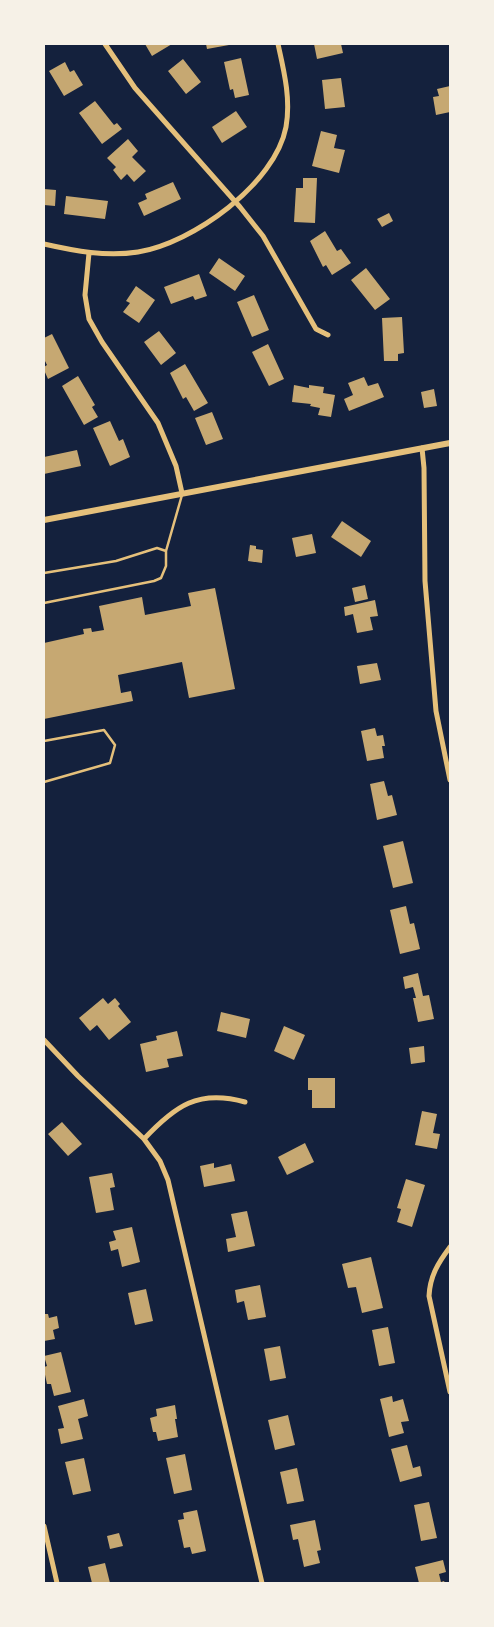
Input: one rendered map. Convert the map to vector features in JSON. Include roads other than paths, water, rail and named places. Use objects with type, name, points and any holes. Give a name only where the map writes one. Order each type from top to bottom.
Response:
[{"type":"street","points":[[105,44],[136,88],[235,201],[263,236],[316,329],[328,335]]},
{"type":"street","points":[[44,244],[89,253],[138,252],[160,247],[183,238],[204,226],[247,192],[264,172],[281,143],[286,127],[286,79],[278,44]]},
{"type":"street","points":[[89,253],[85,294],[89,319],[102,342],[158,423],[176,466],[182,493]]},
{"type":"street","points":[[44,520],[450,443]]},
{"type":"street","points":[[422,448],[424,468],[425,581],[436,711],[450,780]]},
{"type":"street","points":[[44,1040],[78,1076],[144,1139],[160,1161],[168,1180],[262,1583]]},
{"type":"street","points":[[144,1139],[172,1112],[190,1102],[203,1098],[218,1097],[245,1102]]},
{"type":"street","points":[[450,1247],[433,1272],[429,1283],[429,1296],[450,1392]]},
{"type":"street","points":[[44,1526],[57,1583]]},
{"type":"lane","points":[[44,603],[161,578],[166,566],[166,551],[182,493]]},
{"type":"lane","points":[[44,573],[116,561],[157,548],[166,551]]},
{"type":"lane","points":[[44,742],[104,730],[115,745],[110,763],[44,782]]}]
